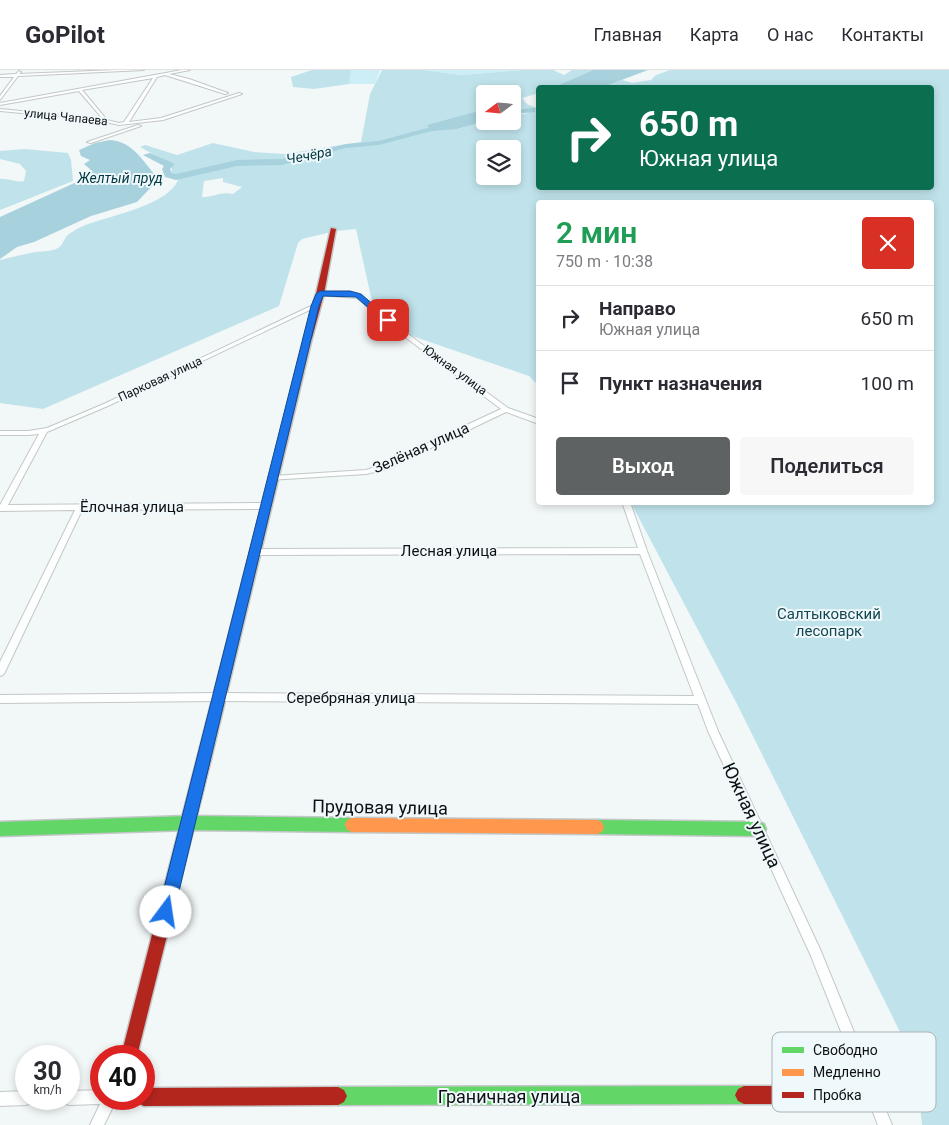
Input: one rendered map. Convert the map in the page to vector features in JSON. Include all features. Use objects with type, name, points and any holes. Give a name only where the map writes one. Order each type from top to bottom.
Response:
[{"type":"street","points":[[0,99],[21,70]]},
{"type":"street","points":[[0,76],[142,70]]},
{"type":"street","points":[[126,122],[158,70]]},
{"type":"street","points":[[0,104],[188,70]]},
{"type":"street","points":[[164,74],[226,93]]},
{"type":"street","points":[[80,90],[105,120]]},
{"type":"street","points":[[89,142],[240,94]]},
{"type":"street","name":"улица Чапаева","points":[[0,110],[105,120],[119,124],[121,127],[115,133]]},
{"type":"street","points":[[119,124],[156,121]]},
{"type":"street","points":[[132,1045],[189,823],[315,306],[320,294],[333,229]]},
{"type":"street","name":"Южная улица","points":[[320,294],[359,296],[506,409],[536,421]]},
{"type":"street","name":"Парковая улица","points":[[0,433],[28,433],[45,430],[108,404],[315,306]]},
{"type":"street","name":"Зелёная улица","points":[[272,478],[366,472],[384,467],[506,409]]},
{"type":"street","points":[[1,508],[45,430]]},
{"type":"street","name":"Южная улица","points":[[627,505],[643,551],[714,731],[816,953],[848,1032]]},
{"type":"street","name":"Ёлочная улица","points":[[1,508],[265,506]]},
{"type":"street","points":[[0,672],[80,507]]},
{"type":"street","name":"Лесная улица","points":[[255,552],[643,551]]},
{"type":"street","name":"Серебряная улица","points":[[0,699],[219,697],[702,700]]},
{"type":"street","name":"Прудовая улица","points":[[0,829],[189,823],[759,829]]},
{"type":"street","name":"Граничная улица","points":[[155,1097],[772,1096]]},
{"type":"street","points":[[0,1099],[15,1098]]},
{"type":"street","points":[[97,1125],[104,1110]]},
{"type":"street","name":"Южная улица","points":[[880,1112],[885,1125]]},
{"type":"shaded area","points":[[351,70],[380,70],[375,84],[346,84]]},
{"type":"shaded area","points":[[424,70],[522,70],[461,75]]},
{"type":"green space","points":[[312,70],[351,70],[349,84],[314,89],[293,87],[291,77]]},
{"type":"green space","name":"Салтыковский лесопарк","points":[[382,70],[424,70],[461,75],[523,70],[553,70],[564,75],[572,70],[593,70],[559,85],[536,85],[536,94],[522,98],[527,104],[536,108],[536,190],[934,190],[934,85],[608,85],[622,80],[632,83],[651,80],[656,75],[670,70],[949,70],[949,1125],[922,1125],[921,1112],[936,1112],[936,1032],[900,1032],[737,704],[632,505],[934,505],[934,200],[536,200],[536,383],[529,376],[377,324],[356,229],[336,231],[302,239],[298,243],[279,306],[43,409],[0,403],[0,260],[56,249],[67,236],[79,228],[135,209],[163,196],[173,187],[179,177],[172,173],[171,164],[140,147],[145,145],[177,155],[213,143],[254,152],[284,154],[361,142],[370,94]],"holes":[[[223,178],[223,182],[242,187],[233,194],[225,193],[202,197],[204,181]]]},
{"type":"green space","points":[[25,149],[68,153],[71,160],[73,181],[0,210],[0,179],[24,181],[26,171],[20,164],[0,159],[0,151]]},
{"type":"water","points":[[593,70],[648,70],[608,85],[559,85]]},
{"type":"water","points":[[476,111],[476,124],[457,129],[431,131],[427,125]]},
{"type":"water","name":"Желтый пруд","points":[[110,140],[118,141],[131,148],[142,158],[158,180],[137,202],[91,216],[34,242],[17,247],[0,259],[0,217],[81,180],[92,171],[84,164],[90,160],[81,156],[79,150],[95,143]]},
{"type":"waterway","name":"Чечёра","points":[[521,111],[532,110]]},
{"type":"waterway","name":"Чечёра","points":[[147,155],[170,165],[166,169],[168,175],[176,177],[237,163],[282,162],[346,146],[379,143],[476,120]]},
{"type":"traffic: fast","points":[[0,829],[189,823],[352,825]]},
{"type":"traffic: fast","points":[[597,827],[759,829]]},
{"type":"traffic: fast","points":[[338,1096],[744,1095]]},
{"type":"traffic: slow","points":[[204,759],[308,338]]},
{"type":"traffic: slow","points":[[352,825],[597,827]]},
{"type":"traffic: jam","points":[[308,338],[320,294],[333,229]]},
{"type":"traffic: jam","points":[[132,1045],[204,759]]},
{"type":"traffic: jam","points":[[744,1095],[772,1095]]},
{"type":"traffic: jam","points":[[155,1097],[338,1096]]},
{"type":"route","points":[[166,912],[315,306],[320,294],[350,294],[359,296],[388,320]]}]
